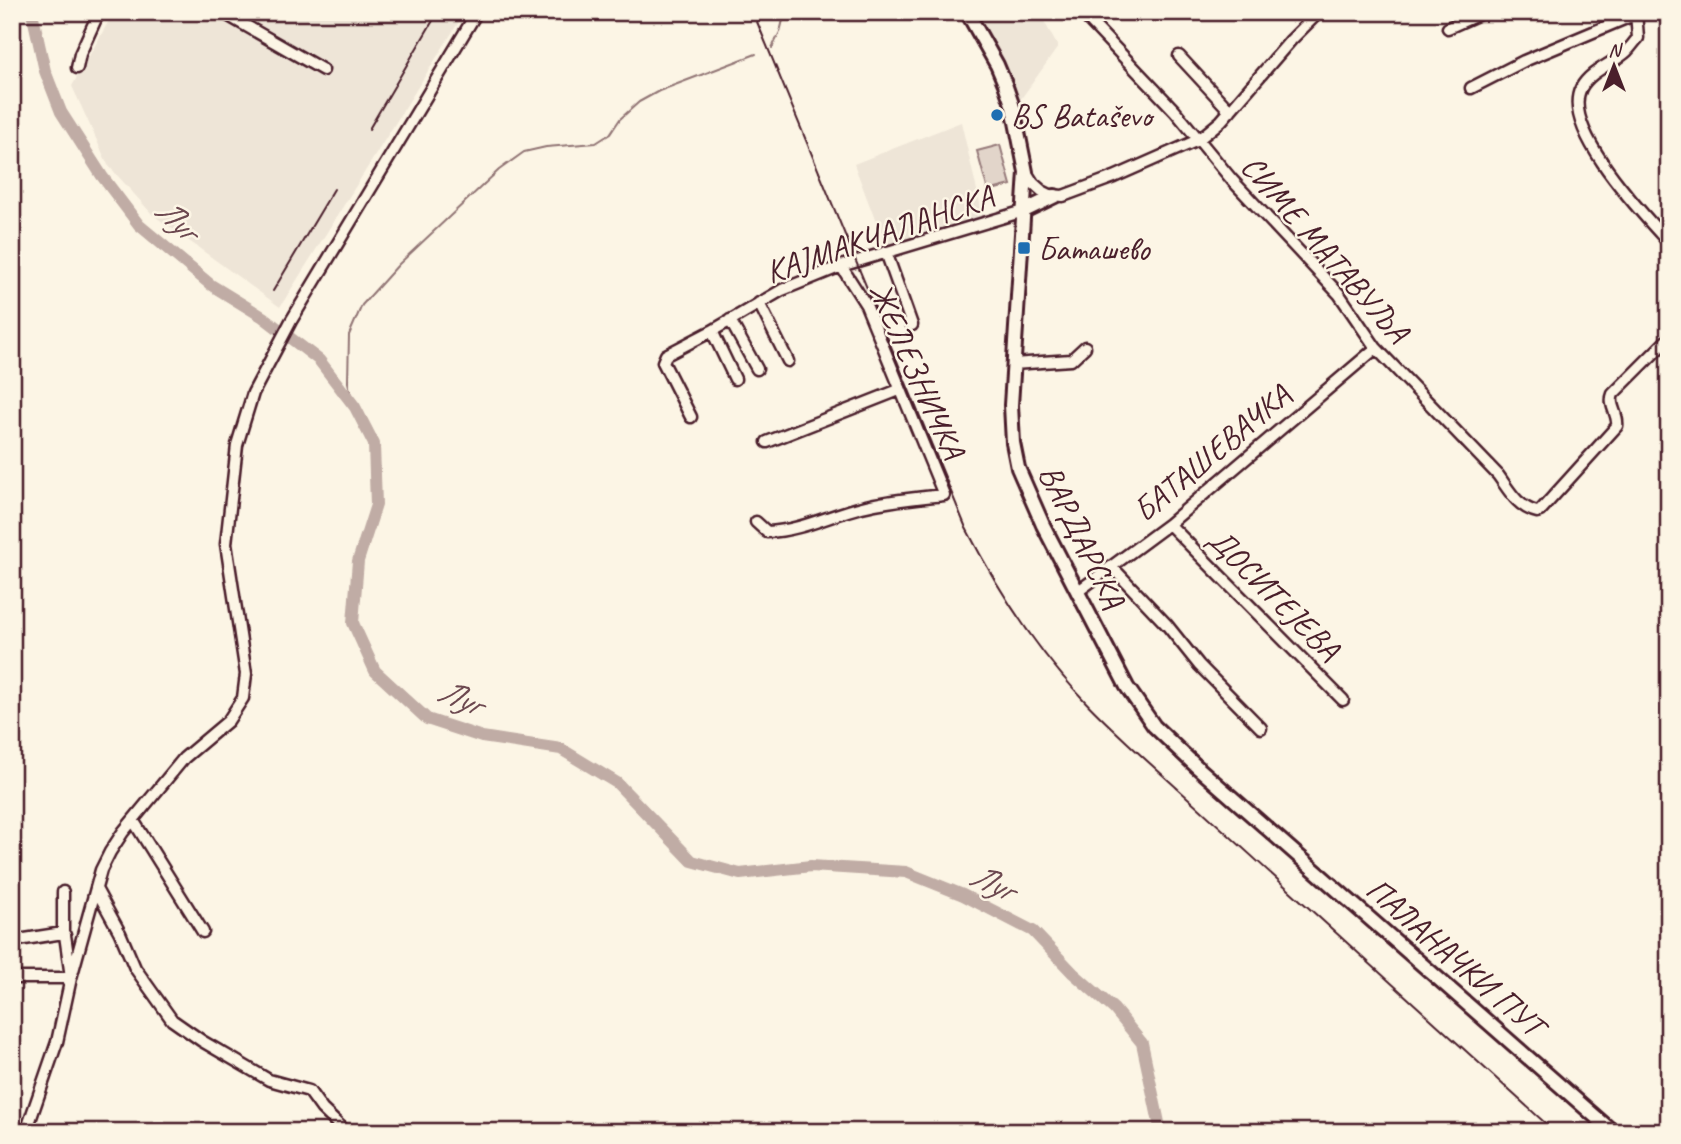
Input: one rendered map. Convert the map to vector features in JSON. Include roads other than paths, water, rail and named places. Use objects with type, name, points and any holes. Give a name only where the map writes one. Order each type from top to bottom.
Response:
[{"type":"main road","name":"ВАРДАРСКА","points":[[967,12],[1005,84],[1026,172],[1011,417],[1016,462],[1030,498],[1114,665],[1146,716],[1180,752],[1260,823]]},
{"type":"main road","points":[[1024,211],[1055,196]]},
{"type":"main road","name":"ПАЛАНАЧКИ ПУТ","points":[[1260,823],[1613,1132]]},
{"type":"street","points":[[77,68],[80,54],[99,12]]},
{"type":"street","points":[[222,12],[323,70]]},
{"type":"street","points":[[26,1132],[59,1035],[71,978],[101,870],[110,852],[184,758],[228,721],[243,698],[246,674],[238,610],[226,550],[237,445],[250,403],[291,321],[477,12]]},
{"type":"street","name":"СИМЕ МАТАВУЉА","points":[[1081,12],[1175,111],[1268,220],[1339,294],[1376,348],[1498,475],[1514,499],[1526,509],[1537,512],[1617,426],[1618,419],[1611,403],[1613,394],[1669,338]]},
{"type":"street","points":[[1026,172],[1038,188],[1055,196],[1073,193],[1198,140],[1221,121],[1291,40],[1319,12]]},
{"type":"street","points":[[1448,28],[1484,12]]},
{"type":"street","points":[[1471,89],[1524,61],[1636,13],[1638,38],[1627,51],[1586,81],[1578,97],[1578,113],[1584,132],[1614,178],[1669,243]]},
{"type":"street","points":[[1180,56],[1230,111]]},
{"type":"street","name":"КАЈМАКЧАЛАНСКА","points":[[691,416],[664,359],[782,289],[886,252],[1024,211]]},
{"type":"street","points":[[886,252],[912,325]]},
{"type":"street","name":"ЖЕЛЕЗНИЧКА","points":[[756,522],[767,532],[794,530],[864,506],[944,495],[866,304],[841,267]]},
{"type":"street","points":[[759,303],[788,361]]},
{"type":"street","points":[[730,320],[757,369]]},
{"type":"street","points":[[712,331],[735,379]]},
{"type":"street","points":[[1013,364],[1071,360],[1085,347]]},
{"type":"street","name":"БАТАШЕВАЧКА","points":[[1077,592],[1169,524],[1376,348]]},
{"type":"street","points":[[767,443],[899,390]]},
{"type":"street","name":"ДОСИТЕЈЕВА","points":[[1169,524],[1343,700]]},
{"type":"street","points":[[1112,567],[1261,728]]},
{"type":"street","points":[[133,820],[203,932]]},
{"type":"street","points":[[96,889],[135,968],[172,1020],[269,1080],[309,1091],[322,1109],[346,1132]]},
{"type":"street","points":[[63,892],[63,933],[71,978]]},
{"type":"street","points":[[12,940],[63,933]]},
{"type":"street","points":[[12,978],[71,978]]},
{"type":"waterway","name":"Луг","points":[[32,12],[45,71],[61,112],[102,176],[139,225],[211,285],[263,317],[319,360],[355,407],[374,444],[376,505],[358,561],[353,623],[375,671],[427,719],[482,737],[561,749],[617,783],[692,861],[740,874],[811,866],[906,872],[963,895],[1033,931],[1073,973],[1114,1009],[1142,1043],[1161,1132]]},
{"type":"waterway","points":[[772,48],[785,12]]},
{"type":"waterway","points":[[353,404],[348,382],[349,335],[362,305],[399,264],[499,170],[524,152],[546,147],[596,143],[610,134],[620,119],[639,102],[659,91],[756,54]]},
{"type":"railway","points":[[369,129],[438,12]]},
{"type":"railway","points":[[753,12],[966,528],[1004,596],[1048,659],[1113,729],[1555,1132]]},
{"type":"railway","points":[[273,291],[334,189]]},
{"type":"place","name":"BS Bataševo","points":[[997,115]]},
{"type":"place","name":"Баташево","points":[[1024,248]]}]
